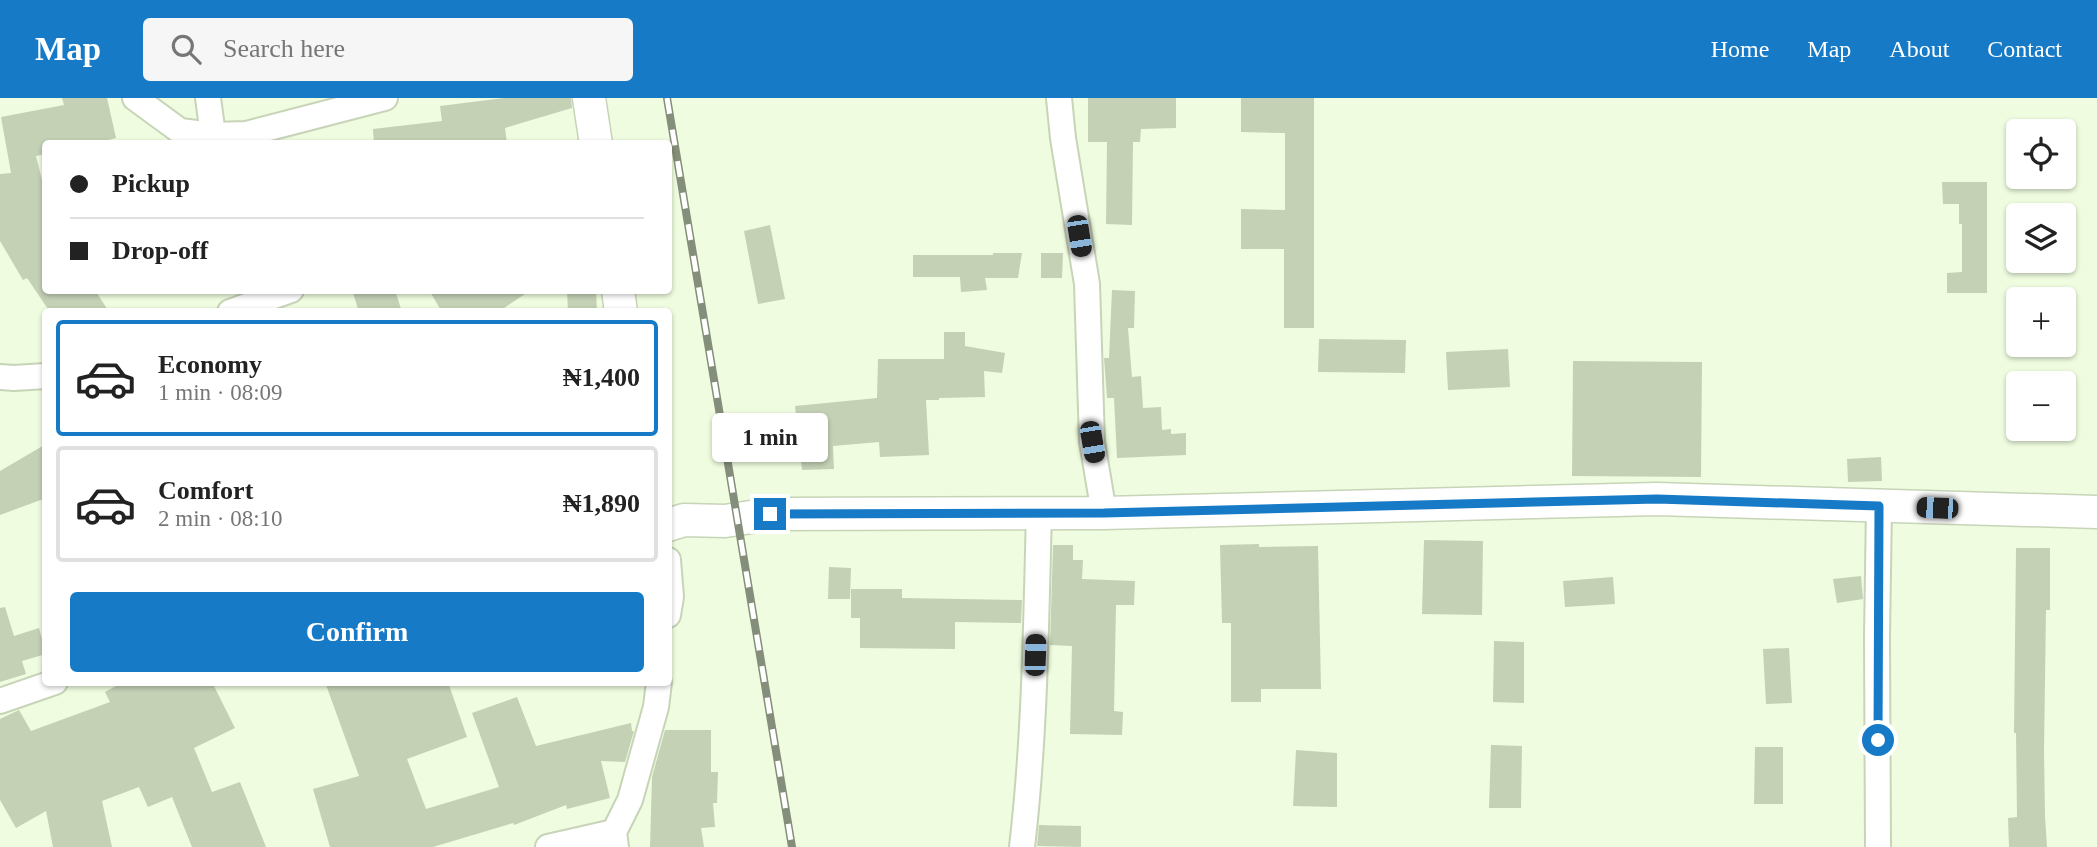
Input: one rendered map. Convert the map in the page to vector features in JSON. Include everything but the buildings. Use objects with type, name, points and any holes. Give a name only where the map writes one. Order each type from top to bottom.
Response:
[{"type":"street","points":[[135,98],[180,131],[213,135],[246,134],[385,98]]},
{"type":"street","points":[[208,98],[213,135]]},
{"type":"street","points":[[589,98],[595,140]]},
{"type":"street","points":[[1059,98],[1087,284],[1092,442],[1104,513]]},
{"type":"street","points":[[241,308],[280,294]]},
{"type":"street","points":[[0,377],[42,376]]},
{"type":"street","points":[[672,523],[770,514],[1104,513],[1657,499],[2097,512]]},
{"type":"street","points":[[1878,847],[1879,506]]},
{"type":"street","points":[[1022,847],[1030,780],[1039,512]]},
{"type":"street","points":[[0,701],[43,686]]},
{"type":"street","points":[[548,847],[615,839],[630,800],[656,707],[659,686]]},
{"type":"railway","points":[[667,98],[792,847]]},
{"type":"route","points":[[770,514],[1104,513],[1657,499],[1879,506],[1878,740]]}]
